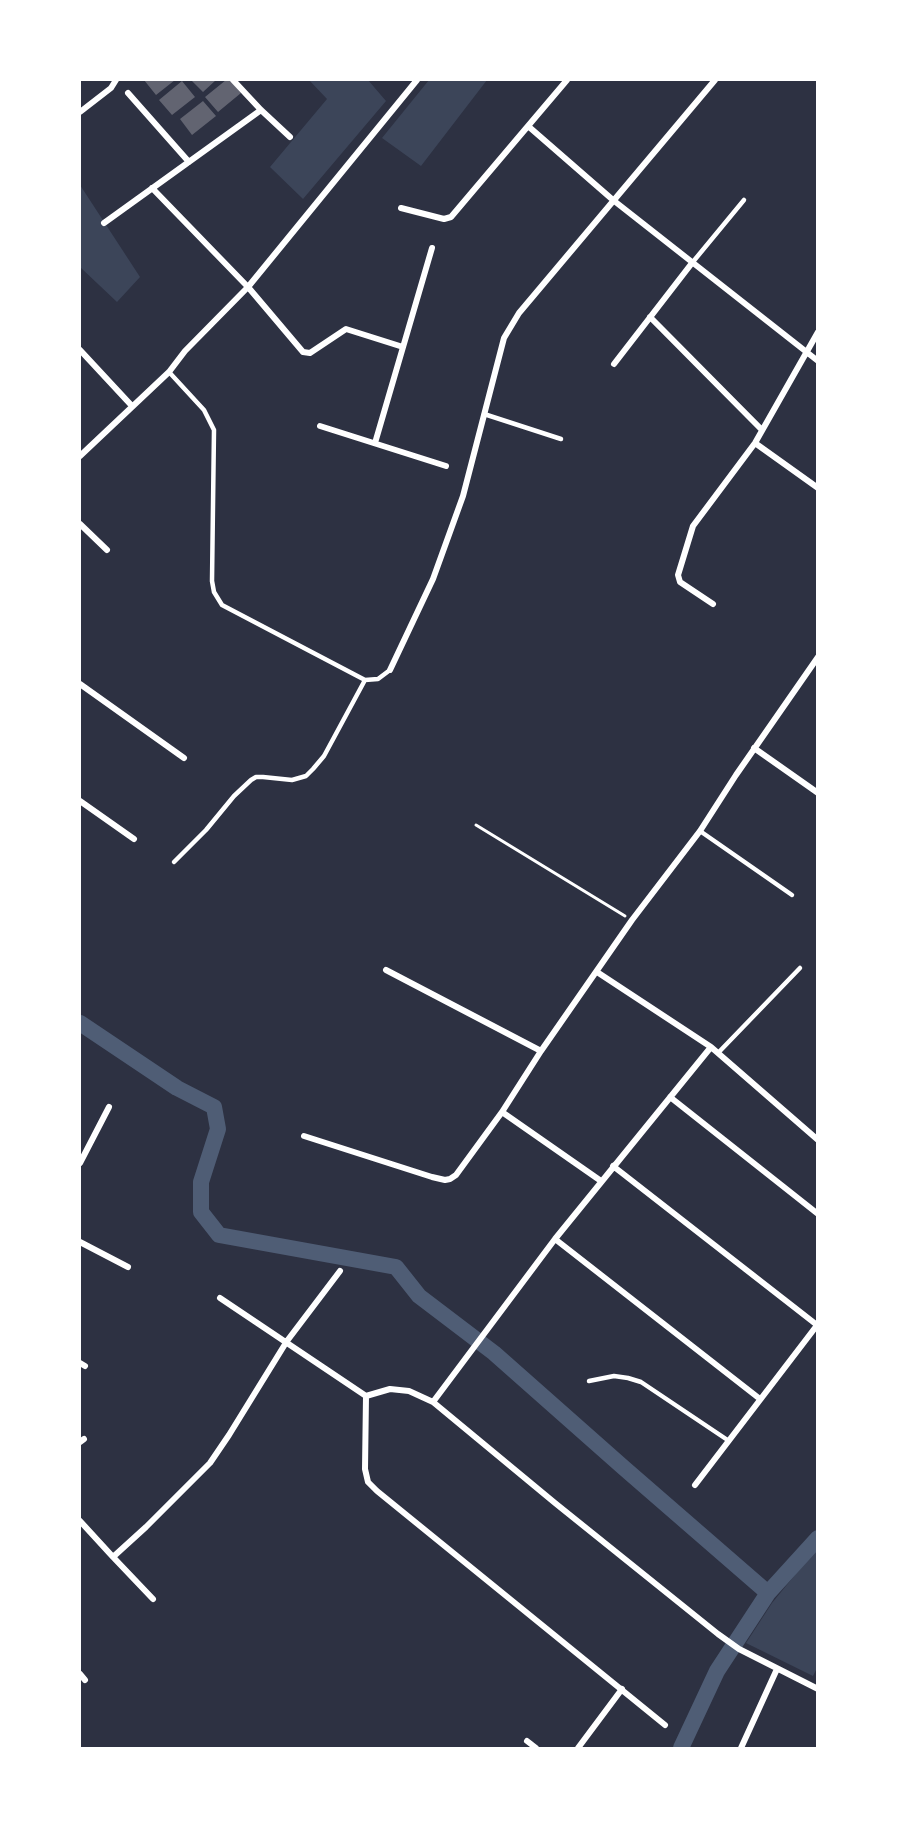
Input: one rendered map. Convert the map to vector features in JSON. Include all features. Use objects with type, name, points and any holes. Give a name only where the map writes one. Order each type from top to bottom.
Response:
[{"type":"street","points":[[80,112],[111,88],[116,80]]},
{"type":"street","points":[[233,80],[290,138]]},
{"type":"street","points":[[80,456],[169,372],[185,351],[248,287],[417,80]]},
{"type":"street","points":[[401,207],[444,219],[451,217],[567,80]]},
{"type":"street","points":[[390,670],[433,579],[463,495],[504,338],[519,313],[715,80]]},
{"type":"street","points":[[128,93],[189,162]]},
{"type":"street","points":[[104,223],[261,110]]},
{"type":"street","points":[[528,126],[613,200],[818,361]]},
{"type":"street","points":[[152,188],[248,287],[303,352],[310,353],[346,329],[403,347]]},
{"type":"street","points":[[375,443],[432,248]]},
{"type":"street","points":[[614,364],[692,263]]},
{"type":"street","points":[[650,317],[762,430]]},
{"type":"street","points":[[714,604],[680,582],[678,575],[693,526],[755,443],[818,332]]},
{"type":"street","points":[[80,350],[132,406]]},
{"type":"street","points":[[320,426],[446,466]]},
{"type":"street","points":[[755,443],[818,488]]},
{"type":"street","points":[[80,524],[107,550]]},
{"type":"street","points":[[304,1137],[432,1177],[450,1179],[465,1165],[632,920],[700,831],[754,748],[818,657]]},
{"type":"street","points":[[80,684],[184,758]]},
{"type":"street","points":[[754,748],[818,793]]},
{"type":"street","points":[[80,801],[134,838]]},
{"type":"street","points":[[386,970],[541,1051]]},
{"type":"street","points":[[597,972],[711,1047],[818,1140]]},
{"type":"street","points":[[433,1402],[555,1239],[711,1047]]},
{"type":"street","points":[[670,1097],[818,1214]]},
{"type":"street","points":[[80,1163],[109,1107]]},
{"type":"street","points":[[502,1112],[601,1181]]},
{"type":"street","points":[[613,1166],[817,1324],[695,1485]]},
{"type":"street","points":[[555,1239],[760,1400]]},
{"type":"street","points":[[80,1242],[128,1267]]},
{"type":"street","points":[[113,1557],[210,1463],[287,1341],[340,1271]]},
{"type":"street","points":[[220,1298],[366,1396]]},
{"type":"street","points":[[366,1396],[390,1389],[409,1391],[433,1402],[718,1634],[739,1649],[816,1688],[818,1680]]},
{"type":"street","points":[[366,1396],[365,1469],[368,1482],[665,1725]]},
{"type":"street","points":[[80,1521],[153,1599]]},
{"type":"street","points":[[741,1749],[777,1669]]},
{"type":"street","points":[[80,1674],[85,1680]]},
{"type":"street","points":[[578,1749],[622,1689]]},
{"type":"street","points":[[527,1741],[536,1749]]},
{"type":"lane","points":[[692,263],[744,200]]},
{"type":"lane","points":[[169,372],[204,410],[214,430],[212,580],[214,592],[222,605],[365,680],[378,679],[390,670]]},
{"type":"lane","points":[[484,414],[561,439]]},
{"type":"lane","points":[[174,862],[251,780],[263,777],[292,780],[306,776],[324,756],[365,680]]},
{"type":"lane","points":[[700,831],[792,895]]},
{"type":"lane","points":[[718,1053],[800,968]]},
{"type":"lane","points":[[589,1381],[614,1376],[641,1382],[729,1441]]},
{"type":"path","points":[[476,825],[632,920]]},
{"type":"shaded area","points":[[309,80],[368,80],[386,101],[303,199],[270,167],[327,99]]},
{"type":"shaded area","points":[[429,80],[487,80],[421,166],[382,138]]},
{"type":"shaded area","points":[[80,185],[140,277],[117,302],[80,267]]},
{"type":"shaded area","points":[[817,1548],[818,1666],[813,1676],[746,1643],[772,1603]]},
{"type":"building","points":[[144,80],[175,80],[156,95]]},
{"type":"building","points":[[191,80],[216,80],[203,92]]},
{"type":"building","points":[[226,80],[230,80],[241,93],[218,112],[205,97]]},
{"type":"building","points":[[182,81],[195,97],[172,115],[159,100]]},
{"type":"building","points":[[203,101],[216,116],[192,135],[180,119]]},
{"type":"waterway","points":[[80,1023],[177,1088],[214,1107],[218,1129],[201,1182],[201,1212],[219,1235],[396,1267],[419,1296],[494,1353],[768,1593]]},
{"type":"waterway","points":[[681,1748],[717,1671],[768,1593],[818,1538]]}]
